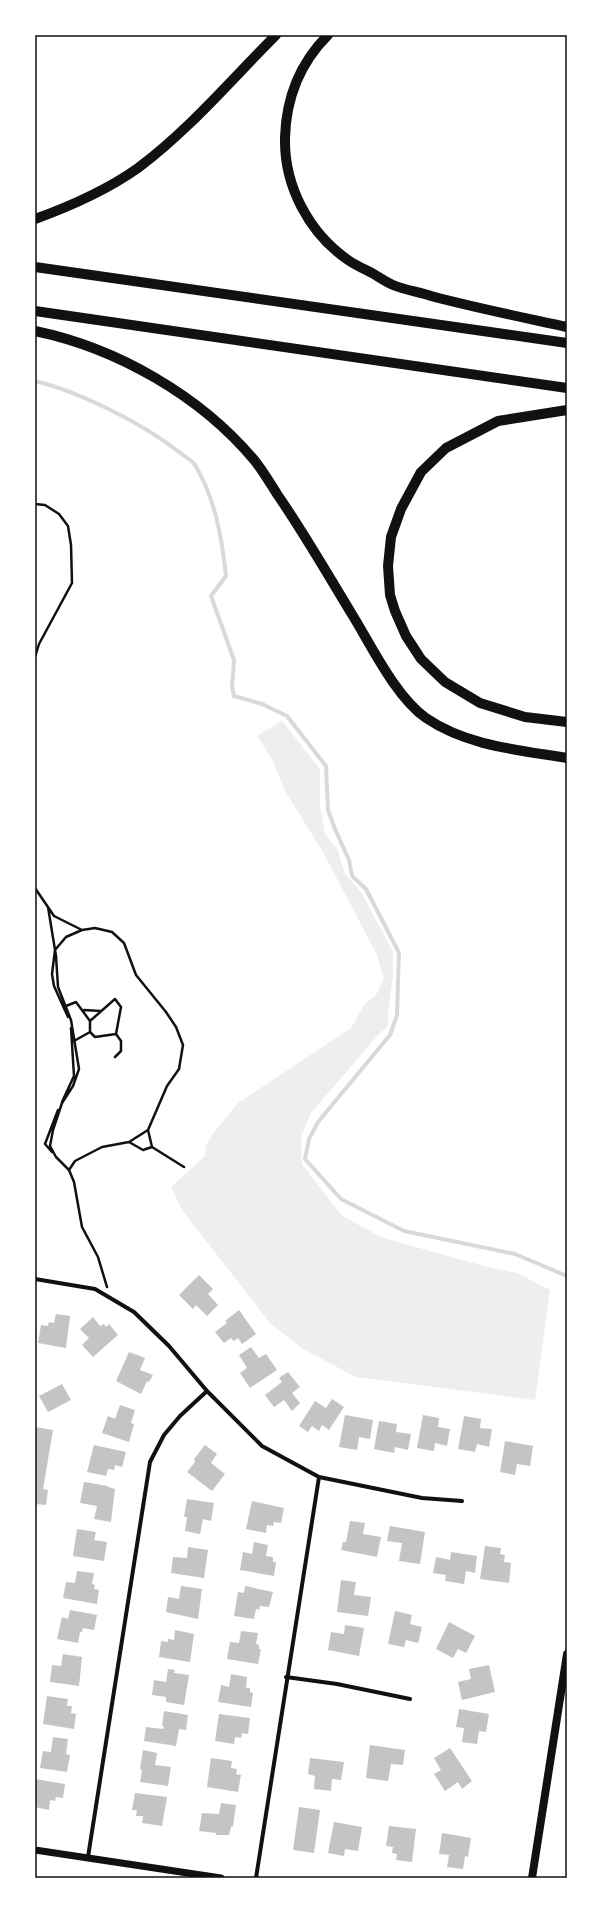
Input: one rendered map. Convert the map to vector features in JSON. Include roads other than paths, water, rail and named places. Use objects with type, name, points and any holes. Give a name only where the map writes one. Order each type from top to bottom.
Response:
[{"type":"main road","points":[[35,219],[89,197],[138,168],[180,132],[276,35]]},
{"type":"main road","points":[[328,35],[319,44],[303,67],[292,93],[286,120],[285,148],[289,176],[298,202],[313,226],[333,248],[348,260],[393,285],[462,304],[567,327]]},
{"type":"main road","points":[[35,267],[567,343]]},
{"type":"main road","points":[[35,311],[567,388]]},
{"type":"main road","points":[[35,331],[65,338],[124,362],[176,389],[218,424],[255,461],[292,515],[399,692],[425,717],[452,732],[486,744],[567,758]]},
{"type":"main road","points":[[567,410],[498,421],[446,448],[420,472],[401,509],[391,537],[388,566],[390,595],[406,636],[422,659],[445,682],[480,703],[525,717],[567,722]]},
{"type":"main road","points":[[532,1878],[567,1654]]},
{"type":"street","points":[[35,1279],[95,1288],[134,1312],[164,1341],[206,1391],[262,1446],[319,1477],[422,1498],[462,1501]]},
{"type":"street","points":[[88,1857],[150,1462],[164,1436],[180,1416],[206,1391]]},
{"type":"street","points":[[256,1878],[286,1677],[319,1477]]},
{"type":"street","points":[[286,1677],[337,1684],[410,1699]]},
{"type":"street","points":[[35,1850],[221,1878]]},
{"type":"waterway","points":[[35,381],[53,386],[110,410],[147,430],[194,463],[208,491],[220,533],[226,576],[211,596],[234,660],[232,687],[234,696],[262,704],[287,716],[326,766],[328,810],[349,860],[352,876],[366,889],[399,953],[397,1015],[390,1035],[318,1122],[309,1139],[305,1159],[341,1199],[404,1231],[515,1254],[567,1276]]}]
